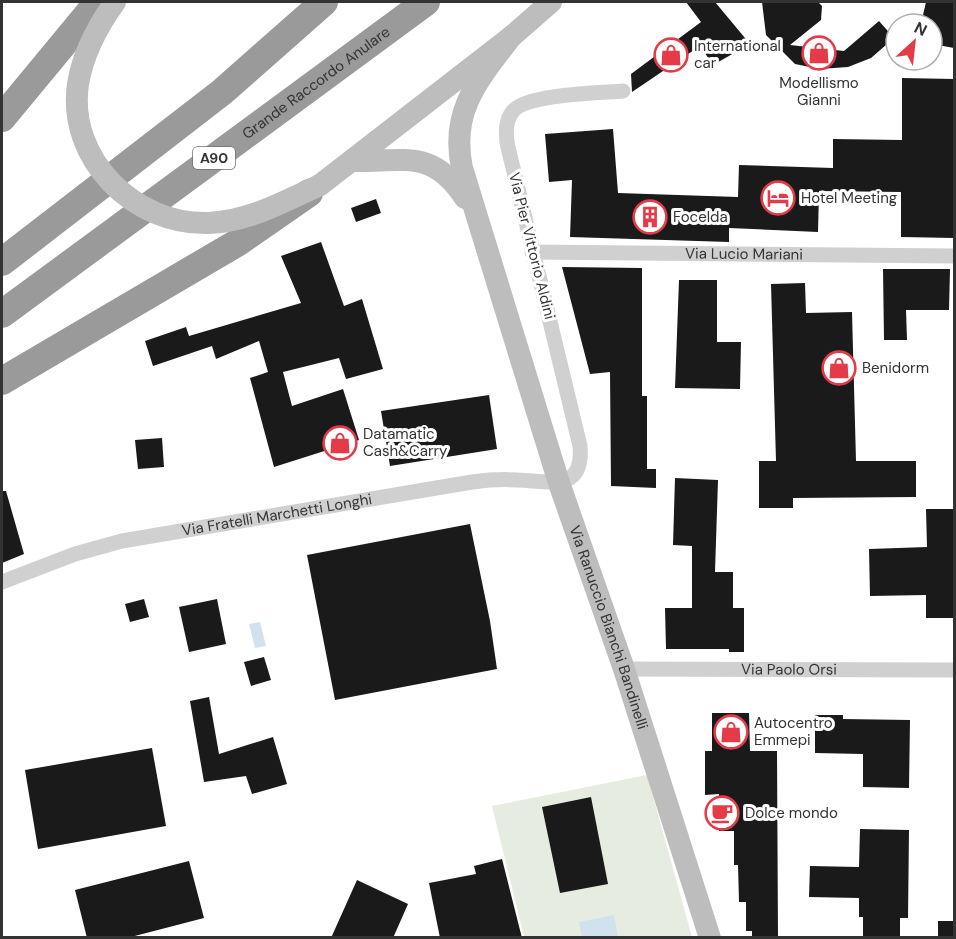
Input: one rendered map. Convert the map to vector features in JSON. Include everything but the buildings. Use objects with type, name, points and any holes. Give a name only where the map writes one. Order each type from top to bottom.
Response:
[{"type":"highway","points":[[2,118],[99,2]]},
{"type":"highway","points":[[2,262],[222,92],[324,2]]},
{"type":"highway","name":"Grande Raccordo Anulare","points":[[2,314],[426,2]]},
{"type":"highway","points":[[2,381],[237,243],[320,185]]},
{"type":"street","points":[[115,2],[88,46],[82,67],[78,101],[81,129],[90,152],[104,174],[123,194],[143,208],[160,216],[209,223],[257,212],[320,185],[510,37],[551,2]]},
{"type":"street","name":"Via Ranuccio Bianchi Bandinelli","points":[[510,37],[472,88],[463,114],[459,153],[473,209],[506,318],[559,483],[624,669],[710,938]]},
{"type":"street","name":"Via Pier Vittorio Aldini","points":[[559,483],[568,479],[578,467],[580,446],[507,143],[508,119],[517,107],[532,101],[623,91]]},
{"type":"street","points":[[353,161],[406,159],[428,162],[452,179],[473,209]]},
{"type":"street","name":"Via Lucio Mariani","points":[[532,252],[954,256]]},
{"type":"street","name":"Via Fratelli Marchetti Longhi","points":[[2,582],[75,554],[139,538],[472,482],[505,479],[559,483]]},
{"type":"street","name":"Via Paolo Orsi","points":[[624,669],[954,670]]},
{"type":"shaded area","points":[[647,775],[692,937],[524,937],[492,806]]},
{"type":"water","points":[[260,622],[266,646],[255,648],[249,624]]},
{"type":"water","points":[[614,915],[618,937],[582,937],[579,922]]},
{"type":"place","name":"Modellismo Gianni","points":[[819,53]]},
{"type":"place","name":"International car","points":[[671,55]]},
{"type":"place","name":"Hotel Meeting","points":[[778,198]]},
{"type":"place","name":"Focelda","points":[[650,217]]},
{"type":"place","name":"Benidorm","points":[[839,368]]},
{"type":"place","name":"Datamatic Cash&Carry","points":[[340,443]]},
{"type":"place","name":"Autocentro Emmepi","points":[[731,732]]},
{"type":"place","name":"Dolce mondo","points":[[722,813]]}]
